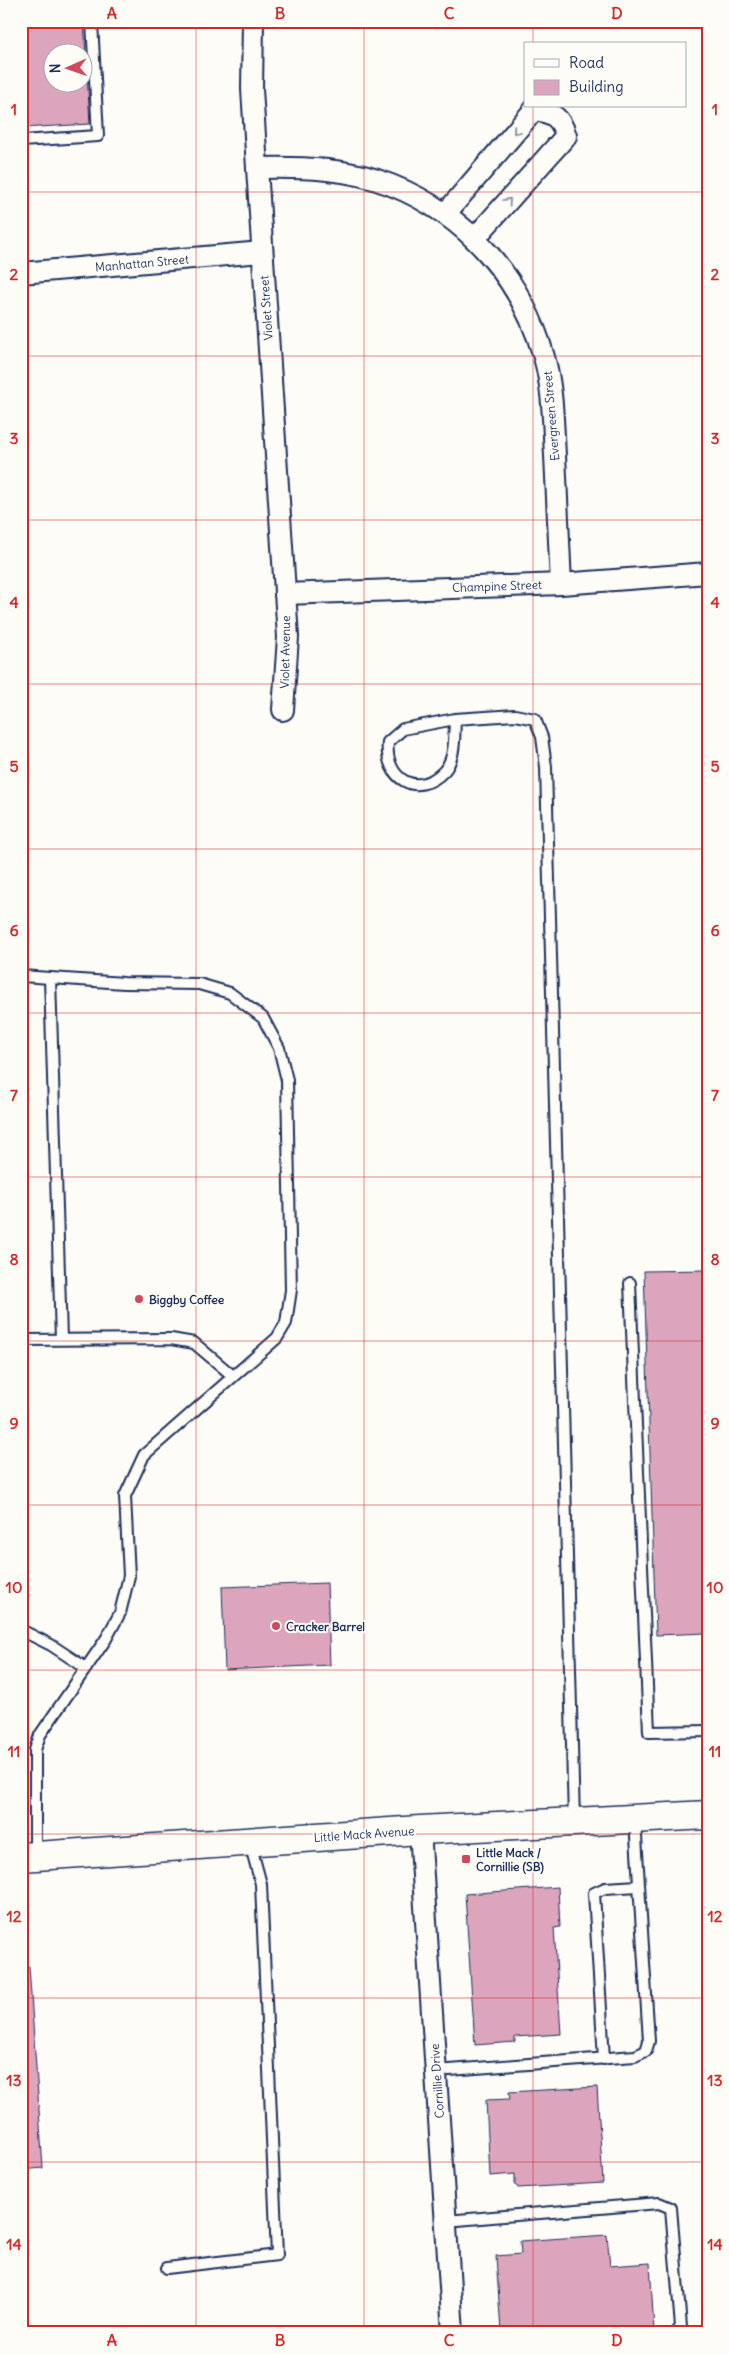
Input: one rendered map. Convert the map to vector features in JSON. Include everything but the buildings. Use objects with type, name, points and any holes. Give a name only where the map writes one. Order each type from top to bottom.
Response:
[{"type":"main road","name":"Little Mack Avenue","points":[[28,1856],[574,1820],[708,1815]]},
{"type":"street","name":"Violet Street","points":[[253,21],[252,89],[285,594]]},
{"type":"street","points":[[446,213],[534,110],[548,111],[562,122],[566,136],[475,238]]},
{"type":"street","name":"Evergreen Street","points":[[257,168],[294,167],[352,174],[391,184],[446,213],[475,238],[511,282],[532,318],[545,358],[553,414],[561,584]]},
{"type":"street","name":"Manhattan Street","points":[[21,273],[262,252]]},
{"type":"street","name":"Champine Street","points":[[285,594],[561,584],[708,573]]},
{"type":"street","name":"Violet Avenue","points":[[282,710],[288,637],[285,594]]},
{"type":"street","name":"Cornillie Drive","points":[[420,1830],[453,2333]]},
{"type":"lane","points":[[21,141],[98,136],[92,21]]},
{"type":"lane","points":[[455,719],[454,748],[445,770],[427,783],[407,783],[393,772],[387,754],[388,742],[403,729],[455,719],[515,715],[535,719],[542,737],[546,767],[574,1820]]},
{"type":"lane","points":[[21,976],[124,983],[198,984],[230,993],[263,1018],[279,1048],[287,1080],[291,1290],[286,1323],[276,1338],[144,1455],[133,1477],[125,1496],[129,1576],[120,1613],[40,1736],[35,1750],[28,1856]]},
{"type":"lane","points":[[50,978],[61,1338]]},
{"type":"lane","points":[[630,1282],[650,1732],[708,1731]]},
{"type":"lane","points":[[21,1340],[61,1338],[172,1339],[194,1343],[233,1376]]},
{"type":"lane","points":[[21,1630],[86,1668]]},
{"type":"lane","points":[[436,2071],[635,2056],[646,2051],[649,2042],[635,1817]]},
{"type":"lane","points":[[167,2268],[277,2255],[261,1884],[250,1842]]},
{"type":"lane","points":[[604,2058],[594,1893],[605,1888],[639,1886]]},
{"type":"lane","points":[[446,2221],[659,2203],[671,2208],[681,2326],[676,2333]]},
{"type":"place","name":"Biggby Coffee","points":[[139,1299]]},
{"type":"place","name":"Cracker Barrel","points":[[276,1626]]},
{"type":"place","name":"Little Mack / Cornillie (SB)","points":[[466,1859]]}]
